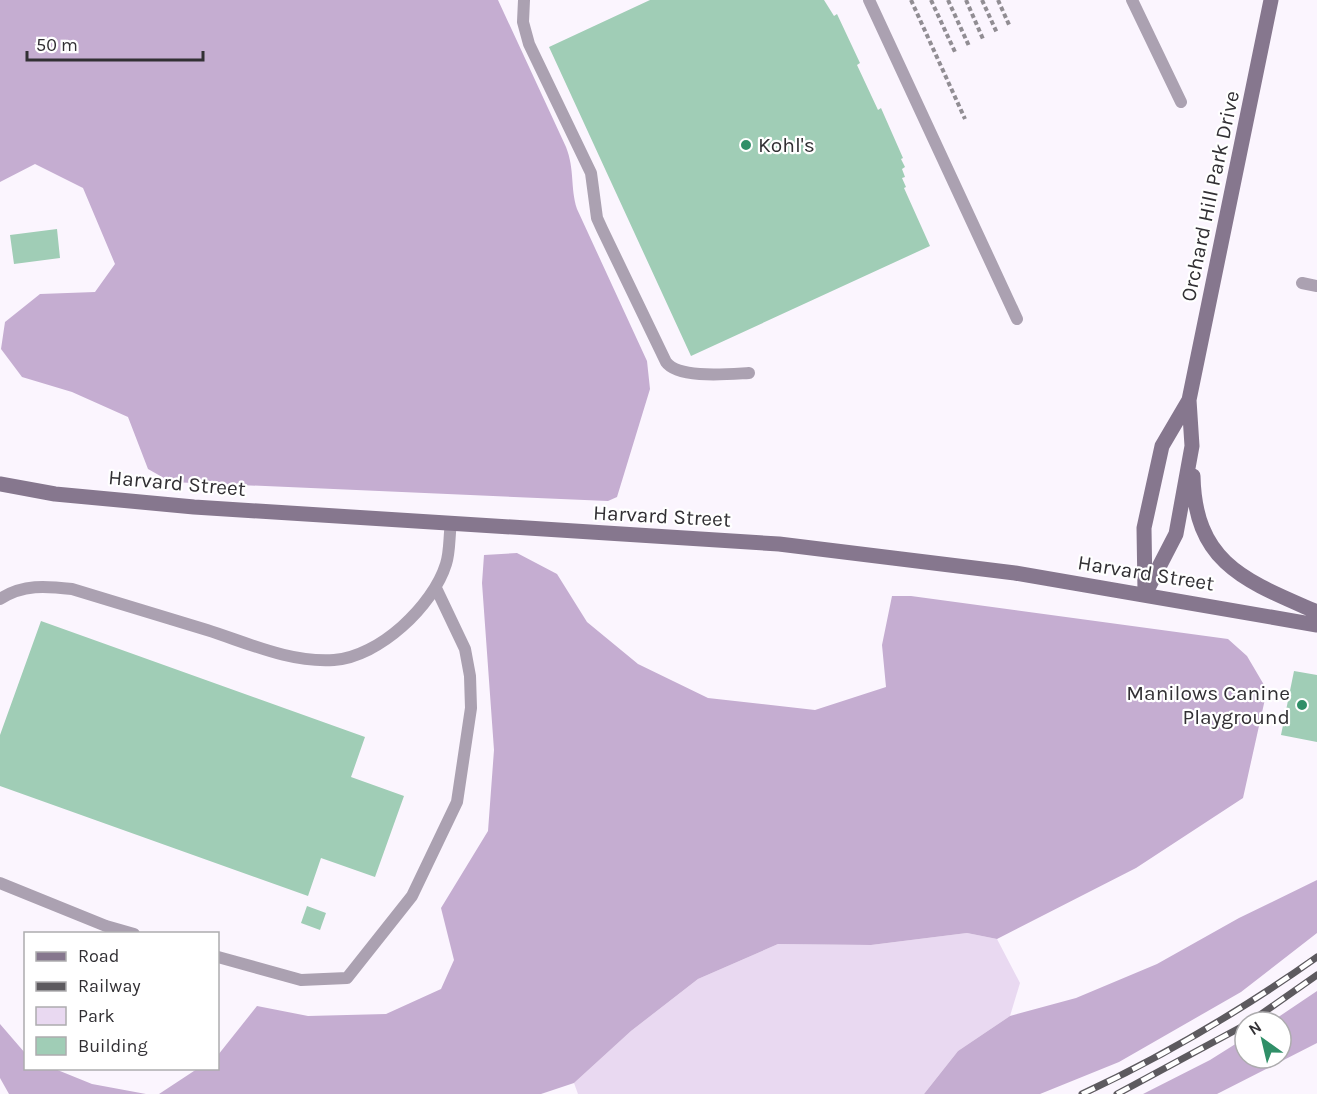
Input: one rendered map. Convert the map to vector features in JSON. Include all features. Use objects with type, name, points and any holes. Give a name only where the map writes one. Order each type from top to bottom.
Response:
[{"type":"main road","name":"Orchard Hill Park Drive","points":[[1145,594],[1176,534],[1192,446],[1189,400],[1271,0]]},
{"type":"main road","name":"Orchard Hill Park Drive","points":[[1145,594],[1144,528],[1162,446],[1189,400]]},
{"type":"main road","points":[[1192,446],[1194,505],[1203,534],[1211,545],[1230,566],[1255,584],[1317,612]]},
{"type":"main road","name":"Harvard Street","points":[[0,484],[55,494],[194,507],[791,545],[980,568],[1145,594],[1317,625]]},
{"type":"lane","points":[[524,0],[523,22],[529,44],[591,173],[597,218],[666,363],[671,369],[684,373],[749,373]]},
{"type":"lane","points":[[869,0],[1017,319]]},
{"type":"lane","points":[[1132,0],[1181,102]]},
{"type":"lane","points":[[1302,283],[1317,286]]},
{"type":"lane","points":[[0,599],[22,588],[45,586],[72,589],[287,657],[337,660],[364,652],[391,635],[420,610],[436,588],[446,563],[451,523]]},
{"type":"lane","points":[[219,957],[301,980],[347,978],[412,896],[457,802],[471,708],[465,649],[436,588]]},
{"type":"lane","points":[[0,884],[106,926],[130,932]]},
{"type":"path","points":[[911,0],[966,119]]},
{"type":"path","points":[[931,0],[955,52]]},
{"type":"path","points":[[948,0],[969,46]]},
{"type":"path","points":[[966,0],[983,39]]},
{"type":"path","points":[[982,0],[997,33]]},
{"type":"path","points":[[998,0],[1010,27]]},
{"type":"green space","points":[[967,933],[997,939],[1020,983],[1010,1016],[958,1051],[924,1094],[578,1094],[574,1083],[631,1031],[698,979],[778,944],[871,945]]},
{"type":"shaded area","points":[[0,0],[498,0],[566,147],[571,163],[577,209],[647,361],[650,389],[617,497],[608,501],[171,482],[148,469],[128,417],[72,392],[22,377],[1,349],[5,322],[40,294],[95,292],[115,264],[83,188],[35,164],[0,182]]},
{"type":"shaded area","points":[[517,553],[557,574],[587,622],[638,664],[708,698],[815,710],[886,687],[882,645],[892,596],[911,596],[1228,639],[1247,656],[1267,690],[1243,798],[1136,868],[997,939],[967,933],[871,945],[778,944],[698,979],[631,1031],[574,1083],[541,1094],[159,1094],[195,1070],[219,1070],[219,1054],[257,1006],[308,1016],[386,1014],[441,989],[454,960],[441,908],[488,831],[494,750],[482,583],[484,555]]},
{"type":"shaded area","points":[[1317,880],[1317,933],[1241,992],[1119,1062],[1040,1094],[924,1094],[958,1051],[1010,1016],[1076,998],[1157,964],[1239,918]]},
{"type":"shaded area","points":[[1317,991],[1317,1043],[1293,1055],[1293,1010],[1289,1010]]},
{"type":"shaded area","points":[[0,1024],[24,1052],[24,1070],[57,1070],[92,1084],[146,1094],[9,1094],[0,1078]]},
{"type":"shaded area","points":[[1233,1046],[1233,1070],[1264,1070],[1217,1094],[1143,1094],[1210,1060]]},
{"type":"building","points":[[650,0],[824,0],[834,16],[837,14],[860,63],[857,65],[878,110],[881,108],[903,158],[901,159],[905,167],[902,169],[905,177],[902,178],[906,187],[904,188],[930,246],[691,356],[549,47]]},
{"type":"building","points":[[57,229],[60,258],[14,264],[10,235]]},
{"type":"building","points":[[41,621],[365,737],[351,777],[404,796],[375,877],[321,858],[308,896],[0,786],[0,735]]},
{"type":"building","name":"Manilows Canine Playground","points":[[1294,671],[1317,675],[1317,742],[1281,735]]},
{"type":"building","points":[[307,906],[326,913],[320,930],[301,923]]},
{"type":"railway","points":[[1082,1094],[1144,1064],[1203,1031],[1317,957]]},
{"type":"railway","points":[[1267,1010],[1317,975]]},
{"type":"railway","points":[[1117,1094],[1233,1031]]},
{"type":"place","name":"Kohl's","points":[[746,145]]},
{"type":"place","name":"Manilows Canine Playground","points":[[1302,705]]}]
